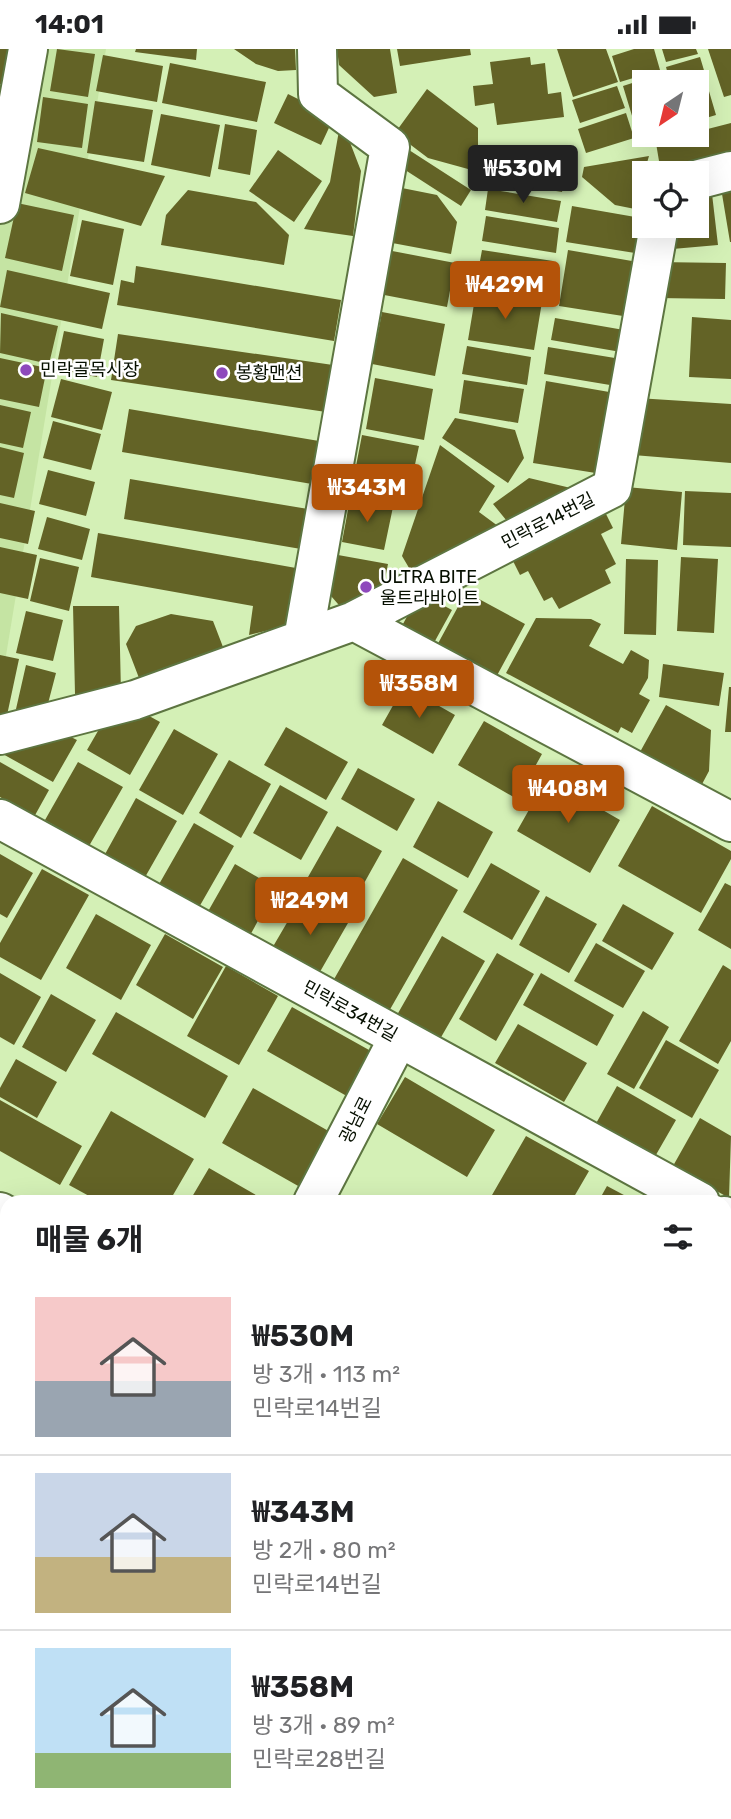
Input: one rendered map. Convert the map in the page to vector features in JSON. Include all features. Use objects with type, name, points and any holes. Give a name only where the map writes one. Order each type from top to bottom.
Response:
[{"type":"street","points":[[0,204],[28,49]]},
{"type":"street","points":[[303,639],[390,147],[318,94],[317,49]]},
{"type":"street","points":[[709,177],[731,171]]},
{"type":"street","name":"민락로14번길","points":[[0,735],[135,699],[354,621],[612,488],[657,238]]},
{"type":"street","points":[[354,621],[731,822]]},
{"type":"street","name":"민락로34번길","points":[[0,819],[687,1195]]},
{"type":"street","name":"광남로","points":[[317,1195],[399,1037]]},
{"type":"shaded area","name":"민락골목시장","points":[[0,49],[106,49],[0,692]]},
{"type":"building","points":[[0,49],[14,49],[5,86],[0,84]]},
{"type":"building","points":[[57,49],[95,54],[88,97],[50,91]]},
{"type":"building","points":[[136,49],[197,49],[196,60],[135,52]]},
{"type":"building","points":[[234,49],[295,49],[296,70],[278,71],[256,64]]},
{"type":"building","points":[[337,49],[390,49],[397,93],[374,97],[339,65]]},
{"type":"building","points":[[397,49],[470,49],[471,55],[400,66]]},
{"type":"building","points":[[557,49],[606,49],[618,82],[573,97]]},
{"type":"building","points":[[634,49],[654,49],[660,70],[632,70],[632,78],[620,82],[612,56]]},
{"type":"building","points":[[662,49],[696,49],[698,54],[666,62]]},
{"type":"building","points":[[708,49],[731,49],[731,95],[724,97]]},
{"type":"building","points":[[103,55],[163,66],[157,102],[96,91]]},
{"type":"building","points":[[530,57],[531,65],[545,63],[548,94],[561,92],[564,117],[497,125],[494,103],[475,106],[473,86],[493,84],[490,62]]},
{"type":"building","points":[[700,57],[704,70],[667,70],[666,67]]},
{"type":"building","points":[[170,63],[266,82],[257,122],[162,103]]},
{"type":"building","points":[[632,83],[632,116],[623,86]]},
{"type":"building","points":[[617,86],[625,108],[580,123],[572,100]]},
{"type":"building","points":[[427,89],[478,128],[478,154],[468,169],[428,158],[395,133]]},
{"type":"building","points":[[709,91],[716,115],[709,117]]},
{"type":"building","points":[[288,94],[334,117],[321,145],[274,123]]},
{"type":"building","points":[[43,97],[88,104],[82,148],[37,142]]},
{"type":"building","points":[[95,101],[153,110],[144,162],[87,153]]},
{"type":"building","points":[[626,113],[632,139],[586,153],[578,129]]},
{"type":"building","points":[[161,114],[220,125],[210,177],[151,165]]},
{"type":"building","points":[[341,119],[361,171],[353,236],[304,229],[330,182]]},
{"type":"building","points":[[731,123],[731,157],[703,161],[659,161],[657,147],[709,147],[709,129]]},
{"type":"building","points":[[225,124],[257,130],[250,175],[218,169]]},
{"type":"building","points":[[490,145],[568,158],[562,192],[484,179]]},
{"type":"building","points":[[38,148],[165,176],[141,226],[25,193]]},
{"type":"building","points":[[278,150],[322,181],[294,222],[249,191]]},
{"type":"building","points":[[409,150],[471,190],[461,206],[399,166]]},
{"type":"building","points":[[649,156],[648,161],[632,161],[632,208],[615,205],[582,177],[584,167]]},
{"type":"building","points":[[731,186],[731,242],[730,242],[721,188]]},
{"type":"building","points":[[397,187],[437,195],[457,222],[451,254],[387,242]]},
{"type":"building","points":[[488,189],[561,201],[557,222],[485,210]]},
{"type":"building","points":[[188,190],[256,202],[289,235],[284,265],[161,245],[166,215]]},
{"type":"building","points":[[709,194],[712,194],[718,245],[661,250],[664,238],[709,238]]},
{"type":"building","points":[[17,203],[74,215],[62,271],[5,258]]},
{"type":"building","points":[[572,206],[632,216],[632,238],[638,238],[635,253],[566,242]]},
{"type":"building","points":[[486,216],[559,228],[556,253],[482,241]]},
{"type":"building","points":[[82,220],[124,229],[113,285],[70,276]]},
{"type":"building","points":[[387,250],[455,263],[447,307],[379,294]]},
{"type":"building","points":[[482,250],[553,261],[547,295],[476,283]]},
{"type":"building","points":[[568,250],[632,261],[623,316],[559,306]]},
{"type":"building","points":[[657,262],[726,263],[725,299],[657,298]]},
{"type":"building","name":"봉황맨션","points":[[136,266],[341,300],[334,341],[117,305],[121,280],[134,283]]},
{"type":"building","points":[[7,270],[110,293],[102,329],[0,307]]},
{"type":"building","points":[[476,292],[542,302],[534,350],[468,340]]},
{"type":"building","points":[[382,312],[445,324],[435,376],[372,364]]},
{"type":"building","points":[[1,313],[58,326],[49,364],[0,353]]},
{"type":"building","points":[[692,317],[731,320],[731,379],[689,377]]},
{"type":"building","points":[[555,318],[624,330],[621,352],[551,340]]},
{"type":"building","points":[[64,331],[104,339],[97,377],[56,369]]},
{"type":"building","name":"봉황맨션","points":[[118,334],[333,365],[326,412],[111,380]]},
{"type":"building","points":[[467,346],[531,357],[527,385],[462,374]]},
{"type":"building","points":[[548,347],[621,359],[616,386],[544,374]]},
{"type":"building","points":[[0,358],[47,368],[39,407],[0,399]]},
{"type":"building","points":[[375,378],[433,389],[424,440],[366,429]]},
{"type":"building","points":[[61,379],[112,392],[102,430],[51,417]]},
{"type":"building","points":[[464,380],[524,389],[518,423],[459,413]]},
{"type":"building","points":[[546,381],[615,393],[602,474],[533,463]]},
{"type":"building","points":[[637,398],[731,404],[731,463],[633,455]]},
{"type":"building","points":[[0,405],[31,412],[23,448],[0,443]]},
{"type":"building","name":"봉황맨션","points":[[129,409],[319,441],[312,484],[122,452]]},
{"type":"building","points":[[455,418],[515,430],[524,458],[508,483],[442,438]]},
{"type":"building","points":[[53,421],[101,434],[91,470],[43,458]]},
{"type":"building","points":[[362,435],[419,446],[414,469],[397,496],[352,487]]},
{"type":"building","points":[[440,445],[495,486],[479,512],[502,529],[415,578],[402,556]]},
{"type":"building","points":[[0,447],[24,453],[14,498],[0,495]]},
{"type":"building","points":[[48,470],[95,482],[86,516],[39,504]]},
{"type":"building","points":[[529,478],[579,490],[511,526],[493,504]]},
{"type":"building","points":[[130,479],[308,509],[301,549],[124,519]]},
{"type":"building","points":[[626,487],[682,492],[677,550],[621,544]]},
{"type":"building","points":[[685,491],[731,493],[731,547],[683,545]]},
{"type":"building","points":[[350,499],[393,507],[384,550],[342,542]]},
{"type":"building","points":[[0,503],[35,511],[28,544],[0,538]]},
{"type":"building","points":[[603,508],[613,528],[601,534],[616,564],[605,570],[611,583],[559,609],[552,597],[544,601],[528,571],[520,575],[510,555]]},
{"type":"building","points":[[47,517],[90,529],[82,560],[38,549]]},
{"type":"building","points":[[98,533],[296,568],[286,626],[249,635],[253,606],[91,577]]},
{"type":"building","points":[[0,547],[37,555],[28,599],[0,593]]},
{"type":"building","points":[[338,555],[388,564],[383,589],[345,612],[331,596]]},
{"type":"building","points":[[681,557],[718,559],[714,633],[677,631]]},
{"type":"building","points":[[40,558],[79,567],[69,611],[30,601]]},
{"type":"building","points":[[626,559],[658,560],[656,635],[624,634]]},
{"type":"building","points":[[466,592],[525,624],[494,681],[435,649]]},
{"type":"building","points":[[420,593],[452,610],[430,650],[398,633]]},
{"type":"building","points":[[73,606],[119,606],[121,693],[75,694]]},
{"type":"building","points":[[26,611],[63,620],[53,661],[16,653]]},
{"type":"building","points":[[171,614],[213,621],[223,647],[139,678],[126,644],[136,626]]},
{"type":"building","points":[[536,618],[591,619],[601,624],[589,646],[623,664],[631,650],[649,660],[648,678],[639,694],[650,700],[632,733],[621,727],[618,733],[506,673]]},
{"type":"building","points":[[0,655],[19,659],[6,720],[0,719]]},
{"type":"building","points":[[663,664],[724,673],[719,706],[659,697]]},
{"type":"building","points":[[26,665],[56,673],[45,715],[16,709]]},
{"type":"building","points":[[404,686],[455,715],[433,754],[382,725]]},
{"type":"building","points":[[729,687],[731,732],[725,732]]},
{"type":"building","points":[[666,705],[711,730],[709,771],[701,786],[640,752]]},
{"type":"building","points":[[142,712],[160,722],[130,775],[87,750],[102,724]]},
{"type":"building","points":[[484,721],[542,754],[517,799],[458,765]]},
{"type":"building","points":[[286,727],[348,762],[326,800],[264,765]]},
{"type":"building","points":[[174,729],[218,754],[183,815],[139,790]]},
{"type":"building","points":[[67,735],[77,740],[53,782],[1,753]]},
{"type":"building","points":[[229,760],[271,784],[241,838],[199,813]]},
{"type":"building","points":[[0,762],[49,790],[34,817],[0,797]]},
{"type":"building","points":[[78,762],[123,787],[89,846],[45,820]]},
{"type":"building","points":[[358,768],[415,799],[397,831],[341,799]]},
{"type":"building","points":[[547,778],[620,820],[590,873],[517,831]]},
{"type":"building","points":[[280,785],[328,812],[301,860],[253,833]]},
{"type":"building","points":[[136,798],[177,821],[144,879],[104,856]]},
{"type":"building","points":[[438,801],[493,832],[468,878],[413,847]]},
{"type":"building","points":[[652,806],[731,851],[731,859],[701,913],[618,866]]},
{"type":"building","points":[[194,823],[234,846],[198,909],[158,886]]},
{"type":"building","points":[[337,826],[382,851],[353,903],[308,877]]},
{"type":"building","points":[[0,854],[33,873],[7,918],[0,914]]},
{"type":"building","points":[[403,858],[458,890],[388,1013],[333,981]]},
{"type":"building","points":[[491,863],[540,891],[512,940],[463,912]]},
{"type":"building","points":[[235,864],[276,888],[248,939],[206,915]]},
{"type":"building","points":[[42,869],[89,895],[41,980],[0,957],[0,943]]},
{"type":"building","points":[[725,883],[731,886],[731,949],[698,930]]},
{"type":"building","points":[[546,896],[597,924],[569,973],[519,945]]},
{"type":"building","points":[[302,897],[348,923],[317,977],[271,950]]},
{"type":"building","points":[[623,904],[674,933],[652,970],[602,941]]},
{"type":"building","points":[[96,914],[151,945],[121,1000],[66,968]]},
{"type":"building","points":[[165,934],[223,967],[193,1019],[136,985]]},
{"type":"building","points":[[442,936],[485,961],[440,1039],[397,1015]]},
{"type":"building","points":[[596,943],[645,971],[623,1008],[574,981]]},
{"type":"building","points":[[497,953],[534,974],[496,1041],[459,1019]]},
{"type":"building","points":[[723,965],[731,970],[731,1041],[718,1064],[679,1041]]},
{"type":"building","points":[[226,966],[278,996],[239,1065],[187,1036]]},
{"type":"building","points":[[0,973],[41,997],[14,1045],[0,1037]]},
{"type":"building","points":[[541,973],[614,1015],[597,1046],[523,1005]]},
{"type":"building","points":[[51,994],[96,1020],[66,1072],[22,1047]]},
{"type":"building","points":[[292,1007],[378,1055],[352,1099],[267,1051]]},
{"type":"building","points":[[643,1011],[669,1027],[634,1089],[607,1074]]},
{"type":"building","points":[[116,1012],[228,1076],[205,1118],[92,1054]]},
{"type":"building","points":[[518,1024],[587,1063],[564,1102],[495,1063]]},
{"type":"building","points":[[666,1040],[719,1070],[692,1118],[639,1088]]},
{"type":"building","points":[[16,1059],[57,1082],[37,1118],[0,1097],[0,1088]]},
{"type":"building","points":[[405,1077],[495,1130],[467,1177],[377,1124]]},
{"type":"building","points":[[617,1086],[676,1120],[653,1160],[594,1127]]},
{"type":"building","points":[[253,1088],[339,1137],[307,1191],[222,1143]]},
{"type":"building","points":[[0,1100],[82,1146],[60,1185],[0,1151]]},
{"type":"building","points":[[111,1111],[194,1159],[173,1195],[87,1195],[69,1185]]},
{"type":"building","points":[[700,1118],[731,1136],[729,1195],[724,1195],[673,1166]]},
{"type":"building","points":[[526,1136],[589,1171],[575,1195],[492,1195]]},
{"type":"building","points":[[209,1168],[256,1195],[193,1195]]},
{"type":"building","points":[[607,1186],[624,1195],[602,1195]]},
{"type":"place","name":"민락골목시장","points":[[26,370]]},
{"type":"place","name":"봉황맨션","points":[[222,373]]},
{"type":"place","name":"ULTRA BITE 울트라바이트","points":[[366,587]]}]
